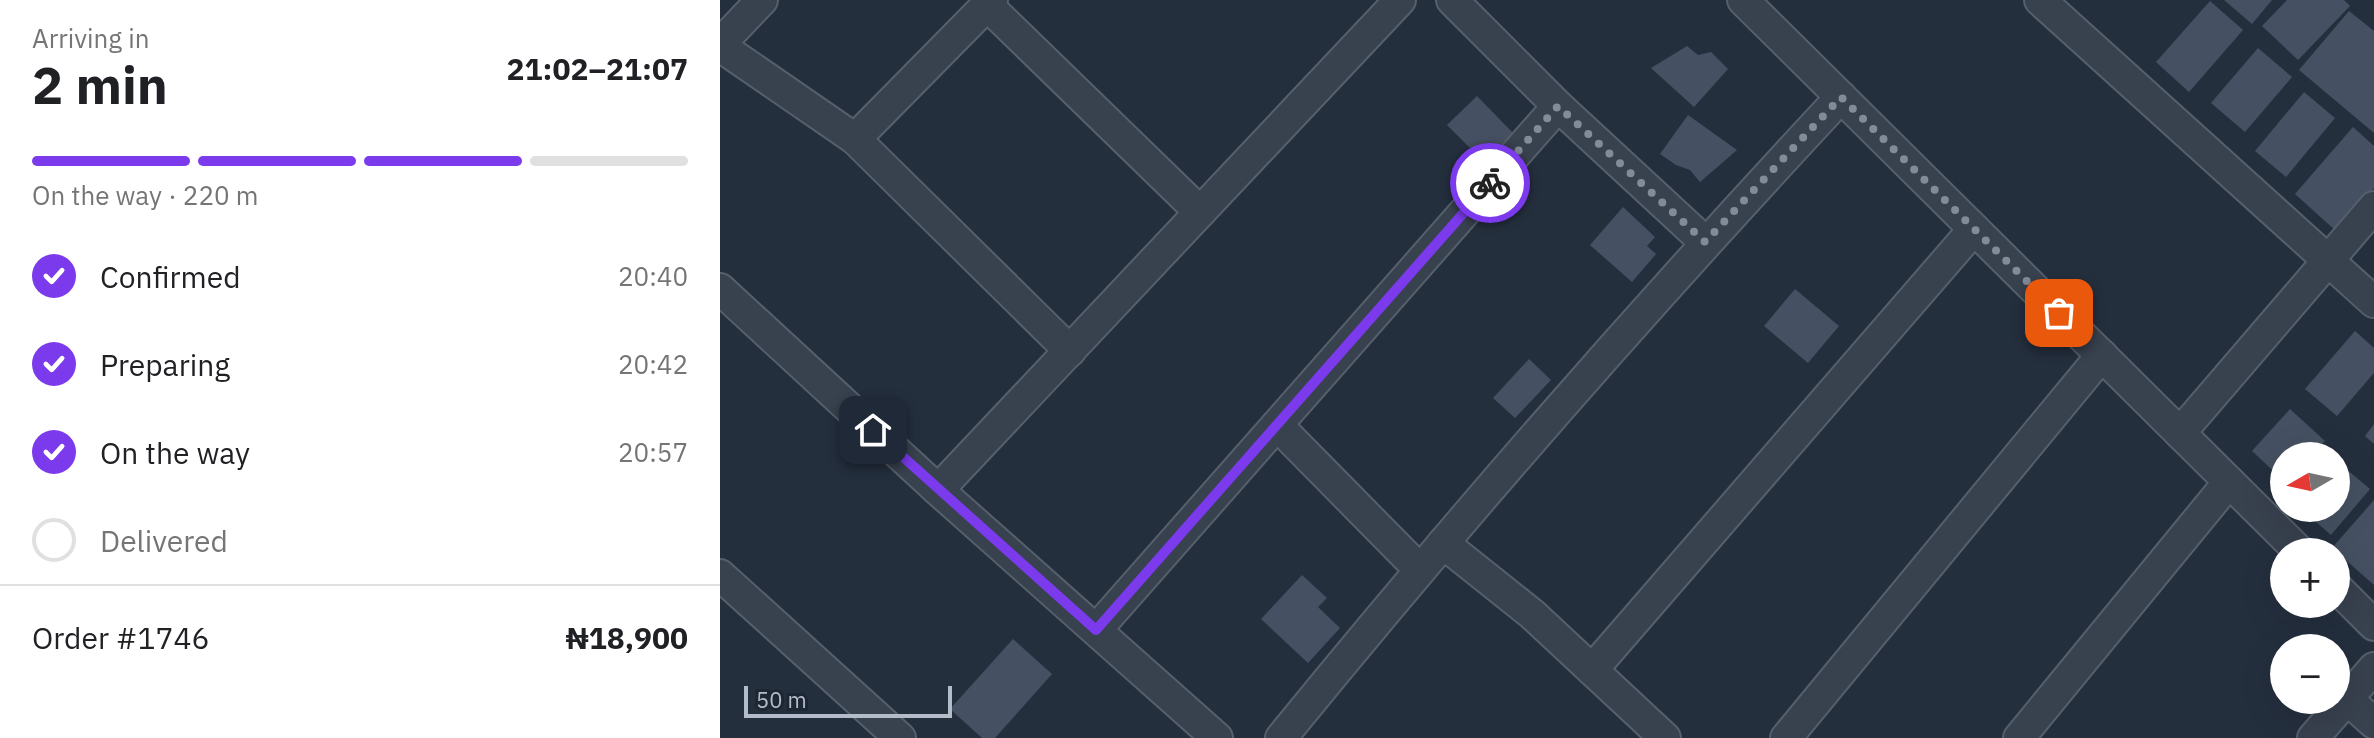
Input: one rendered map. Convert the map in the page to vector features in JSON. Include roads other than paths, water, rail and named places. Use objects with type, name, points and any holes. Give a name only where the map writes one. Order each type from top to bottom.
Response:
[{"type":"street","points":[[762,0],[720,45],[855,139],[1070,351]]},
{"type":"street","points":[[938,490],[1400,0]]},
{"type":"street","points":[[1452,0],[1558,106],[1705,242]]},
{"type":"street","points":[[1743,0],[2286,538]]},
{"type":"street","points":[[2040,0],[2374,302]]},
{"type":"street","points":[[855,139],[990,3],[1200,212]]},
{"type":"street","points":[[1281,738],[1419,569],[1705,242],[1841,97]]},
{"type":"street","points":[[1096,630],[1558,106]]},
{"type":"street","points":[[2180,433],[2374,207]]},
{"type":"street","points":[[1592,670],[1974,229]]},
{"type":"street","points":[[720,289],[938,490],[1217,738]]},
{"type":"street","points":[[1786,738],[2102,355]]},
{"type":"street","points":[[1277,425],[1419,569]]},
{"type":"street","points":[[2019,738],[2229,482]]},
{"type":"street","points":[[1443,543],[1532,614],[1665,738]]},
{"type":"street","points":[[720,575],[900,738]]},
{"type":"street","points":[[2350,601],[2374,625]]},
{"type":"street","points":[[2350,696],[2374,668]]},
{"type":"street","points":[[2350,702],[2374,723]]},
{"type":"street","points":[[2313,738],[2334,714]]}]
